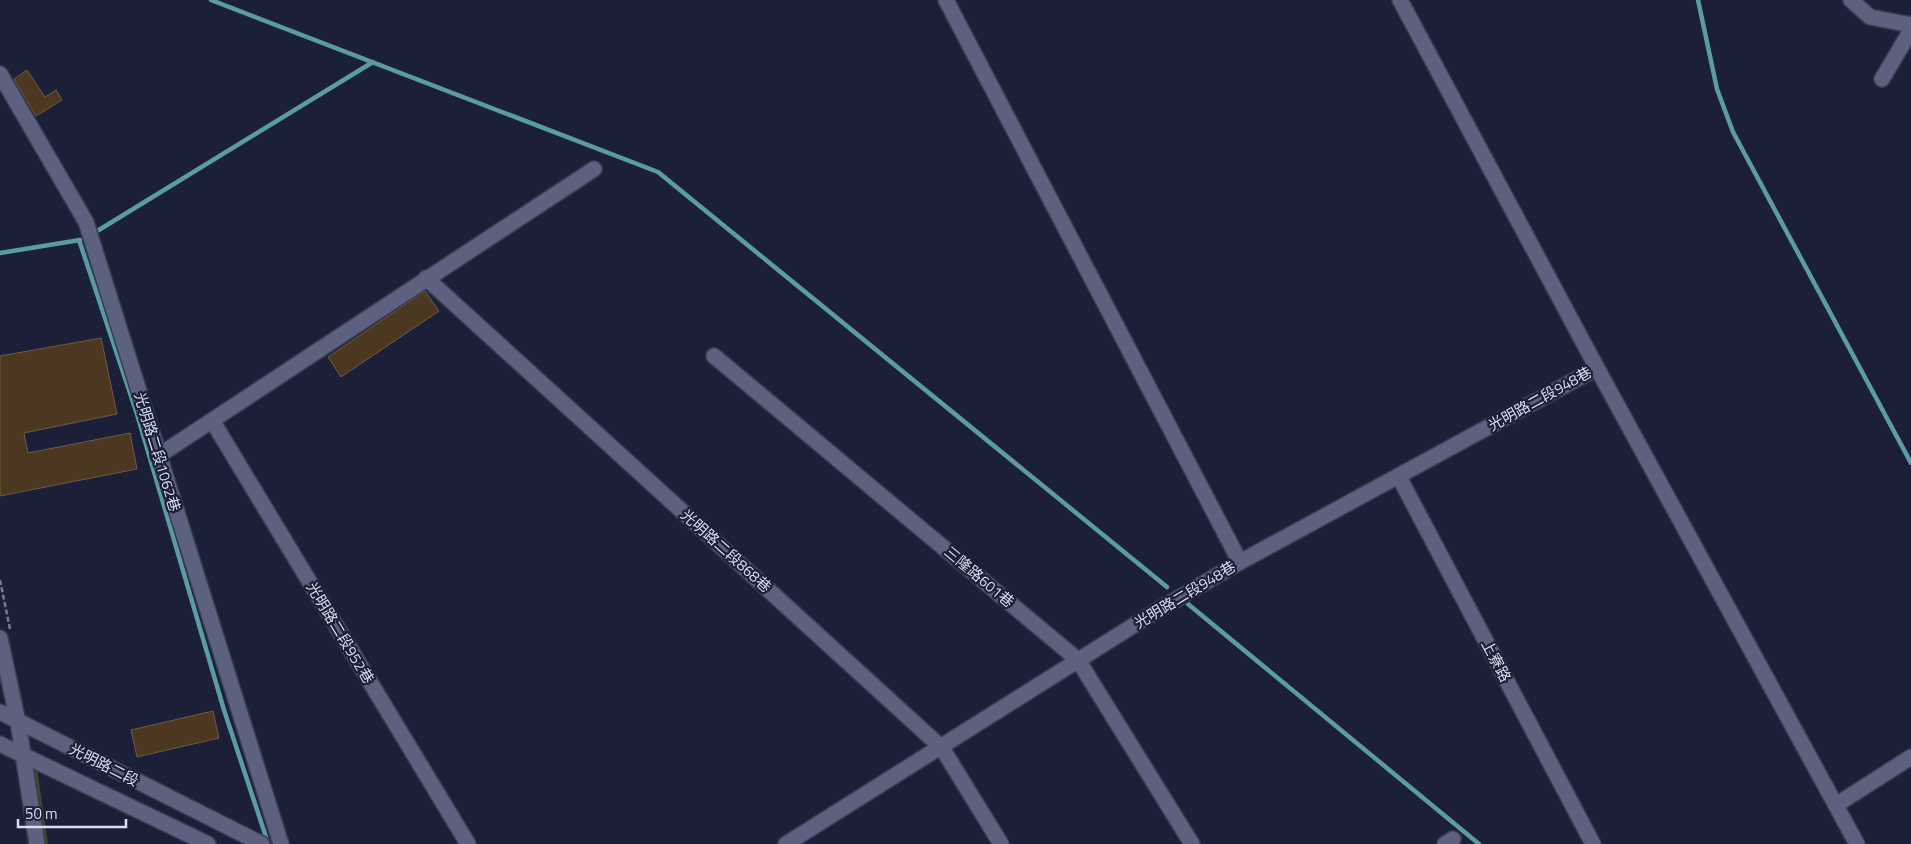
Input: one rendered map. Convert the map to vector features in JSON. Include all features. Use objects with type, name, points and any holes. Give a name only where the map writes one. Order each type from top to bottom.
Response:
[{"type":"street","points":[[946,0],[1240,562]]},
{"type":"street","points":[[1400,0],[1597,368],[1857,844]]},
{"type":"street","points":[[1851,0],[1870,17],[1911,25]]},
{"type":"street","points":[[1882,78],[1911,30]]},
{"type":"street","name":"光明路二段1062巷","points":[[0,74],[86,222],[281,844]]},
{"type":"street","points":[[158,456],[213,422],[426,278],[594,169]]},
{"type":"street","name":"光明路二段868巷","points":[[426,278],[942,748],[1001,844]]},
{"type":"street","name":"三隆路601巷","points":[[714,356],[1078,660],[1192,844]]},
{"type":"street","name":"光明路二段948巷","points":[[786,844],[942,748],[1158,610],[1240,562],[1597,368]]},
{"type":"street","name":"光明路二段952巷","points":[[213,422],[468,844]]},
{"type":"street","name":"上寮路","points":[[1399,477],[1593,844]]},
{"type":"street","points":[[0,638],[18,722],[37,844]]},
{"type":"street","name":"光明路二段","points":[[0,712],[262,844]]},
{"type":"street","name":"光明路二段","points":[[0,744],[22,747],[208,844]]},
{"type":"street","points":[[1836,805],[1911,757]]},
{"type":"green space","points":[[23,755],[36,761],[48,844],[35,844]]},
{"type":"building","points":[[27,70],[45,97],[56,90],[62,100],[36,116],[14,79]]},
{"type":"building","points":[[425,291],[439,311],[341,377],[328,357]]},
{"type":"building","points":[[101,338],[117,414],[24,433],[28,453],[130,433],[137,469],[0,496],[0,356]]},
{"type":"building","points":[[213,711],[219,738],[137,757],[131,730]]},
{"type":"waterway","points":[[211,0],[658,172],[1167,587]]},
{"type":"waterway","points":[[1698,0],[1717,89],[1733,132],[1911,463]]},
{"type":"waterway","points":[[94,233],[373,62]]},
{"type":"waterway","points":[[79,240],[137,414],[224,710],[268,843]]},
{"type":"waterway","points":[[0,253],[80,240]]},
{"type":"waterway","points":[[1188,604],[1479,844]]}]
